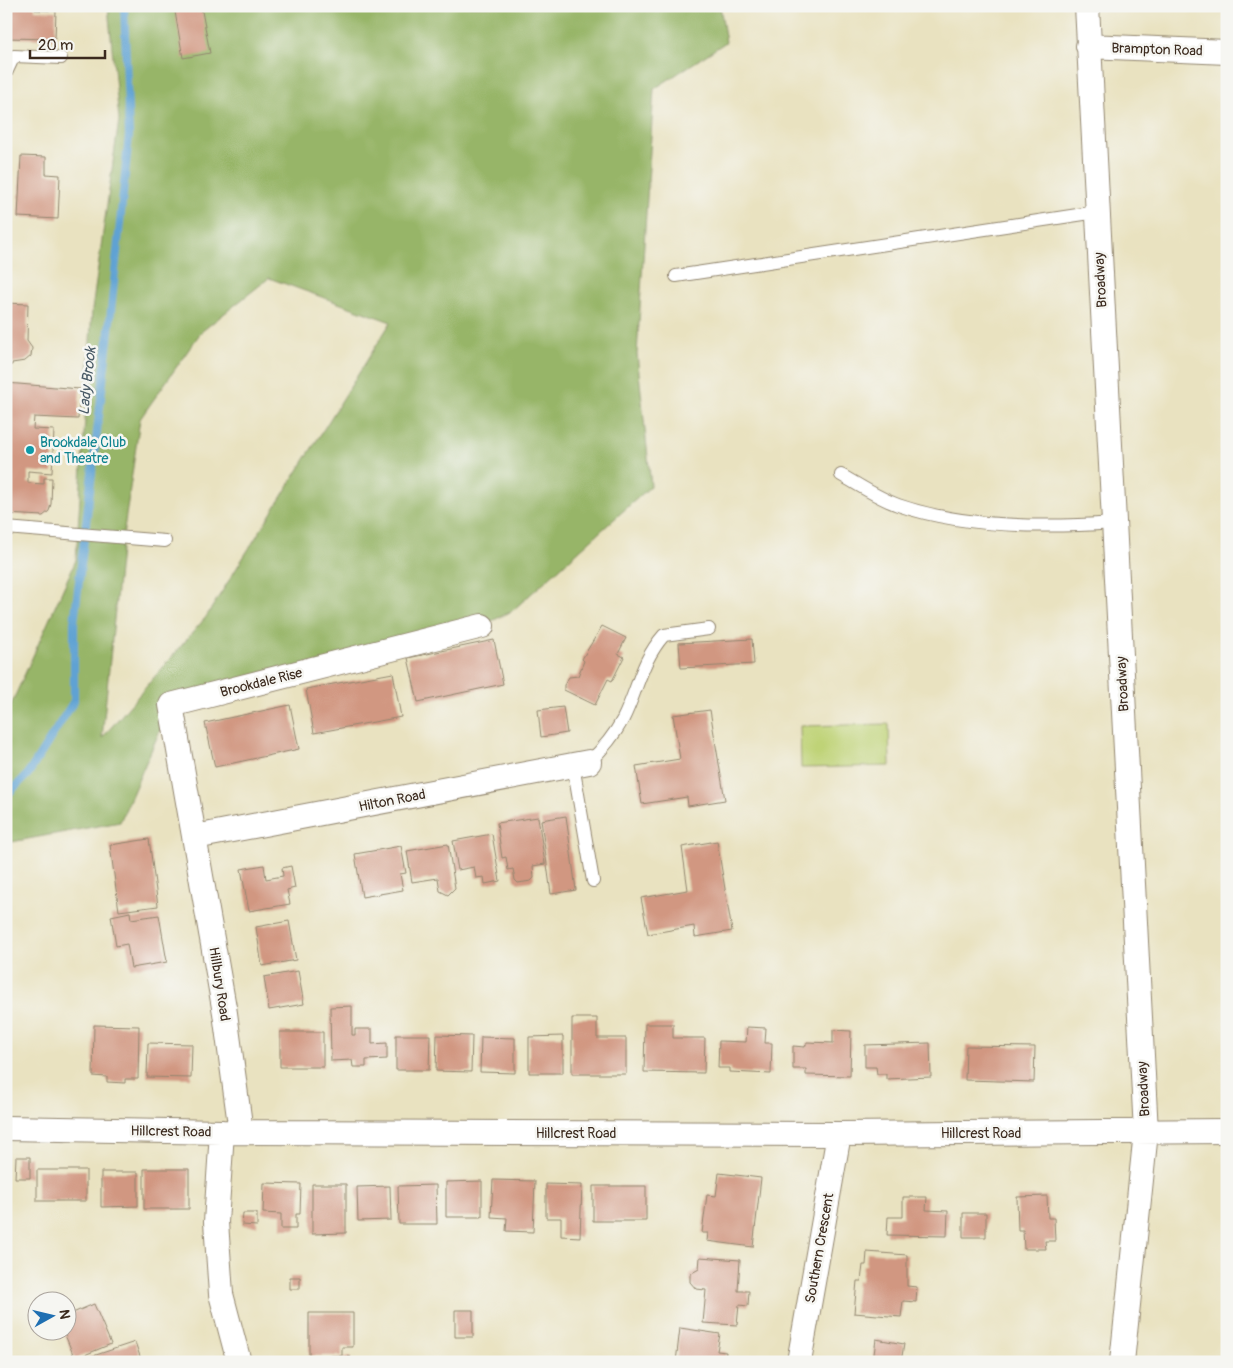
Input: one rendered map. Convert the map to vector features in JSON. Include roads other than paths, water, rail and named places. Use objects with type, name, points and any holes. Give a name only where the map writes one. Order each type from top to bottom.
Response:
[{"type":"street","name":"Broadway","points":[[1087,6],[1146,1132],[1122,1362]]},
{"type":"street","name":"Brampton Road","points":[[1088,46],[1227,52]]},
{"type":"street","name":"Brookdale Rise","points":[[195,837],[171,705],[482,626]]},
{"type":"street","name":"Hilton Road","points":[[195,837],[581,764]]},
{"type":"street","name":"Hillbury Road","points":[[195,837],[226,1013],[232,1132]]},
{"type":"street","name":"Hillcrest Road","points":[[6,1128],[232,1132],[839,1134],[1227,1131]]},
{"type":"street","points":[[232,1132],[217,1231],[221,1294],[239,1362]]},
{"type":"street","name":"Southern Crescent","points":[[799,1362],[839,1134]]},
{"type":"lane","points":[[6,73],[14,56],[61,58]]},
{"type":"lane","points":[[676,276],[1097,212]]},
{"type":"lane","points":[[840,476],[898,505],[954,518],[994,524],[1083,525],[1113,523]]},
{"type":"lane","points":[[6,528],[74,532],[165,541]]},
{"type":"lane","points":[[593,881],[581,764],[605,747],[623,719],[650,650],[664,635],[709,629]]},
{"type":"waterway","name":"Lady Brook","points":[[6,796],[28,774],[74,701],[74,623],[108,340],[129,135],[124,6]]},
{"type":"place","name":"Brookdale Club and Theatre","points":[[30,450]]}]
